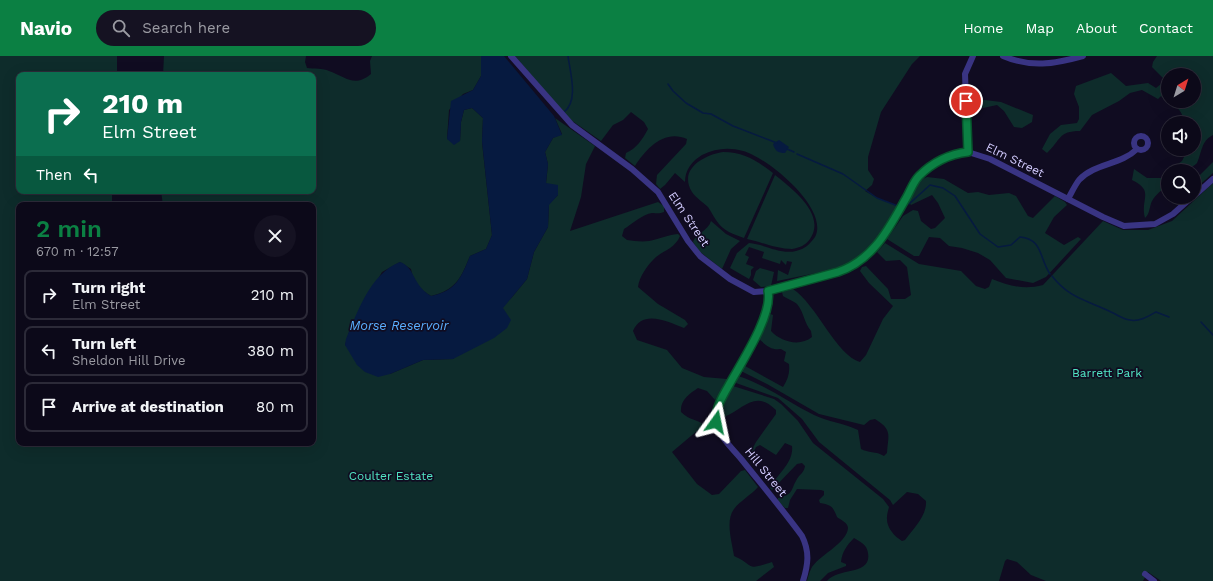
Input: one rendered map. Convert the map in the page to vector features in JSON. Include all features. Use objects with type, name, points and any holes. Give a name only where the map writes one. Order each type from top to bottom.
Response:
[{"type":"street","name":"Elm Street","points":[[511,56],[572,125],[632,169],[658,192],[688,241],[700,256],[723,274],[746,289],[754,292],[768,291],[834,273],[848,268],[865,258],[890,227],[918,176],[936,162],[956,153],[968,152],[990,159],[1103,218],[1124,226],[1155,224],[1174,214],[1185,204]]},
{"type":"street","points":[[968,152],[965,74],[973,56]]},
{"type":"street","points":[[1003,56],[1016,62],[1030,64],[1052,63],[1083,56]]},
{"type":"street","points":[[1068,199],[1079,180],[1088,173],[1122,160],[1137,149]]},
{"type":"street","name":"Elm Street","points":[[1201,189],[1213,179]]},
{"type":"street","name":"Hill Street","points":[[768,291],[768,311],[715,413],[716,422],[726,442],[802,536],[807,546],[808,555],[803,581]]},
{"type":"street","points":[[1145,574],[1154,581]]},
{"type":"green space","name":"Coulter Estate","points":[[0,56],[117,56],[117,72],[16,72],[16,194],[112,194],[112,202],[16,202],[16,446],[316,446],[316,202],[163,202],[161,194],[316,194],[316,72],[163,72],[164,56],[306,56],[305,62],[307,68],[327,70],[355,81],[365,78],[371,74],[370,61],[372,56],[481,56],[481,76],[473,90],[463,94],[449,110],[447,139],[460,141],[461,122],[464,110],[472,108],[483,118],[482,142],[492,235],[486,249],[470,256],[464,271],[452,287],[431,296],[418,285],[413,277],[411,269],[400,262],[382,272],[351,326],[345,345],[390,374],[423,360],[453,359],[513,296],[527,279],[534,252],[548,227],[549,204],[558,195],[546,183],[548,164],[545,152],[553,138],[562,134],[555,118],[595,146],[586,164],[581,197],[570,231],[658,202],[664,206],[664,212],[652,213],[641,217],[624,229],[622,236],[627,240],[649,241],[678,234],[680,236],[673,246],[656,257],[650,263],[642,275],[638,287],[658,304],[685,320],[688,324],[684,328],[663,320],[649,319],[642,320],[637,324],[633,331],[637,340],[667,350],[682,368],[704,377],[727,379],[728,382],[715,400],[707,391],[698,388],[686,398],[682,404],[681,412],[687,417],[704,425],[672,452],[697,484],[712,495],[719,494],[741,471],[745,470],[758,487],[736,506],[731,514],[730,532],[734,556],[754,567],[772,562],[774,567],[756,581],[0,581]]},
{"type":"green space","points":[[515,56],[920,56],[912,64],[881,112],[868,157],[868,170],[874,179],[872,185],[865,191],[877,198],[898,206],[896,212],[866,254],[846,267],[777,281],[778,270],[788,275],[792,262],[787,261],[786,265],[781,260],[780,264],[762,258],[764,252],[749,247],[745,255],[749,257],[746,264],[754,267],[751,270],[749,279],[730,268],[737,253],[749,243],[784,252],[790,252],[805,248],[815,237],[817,226],[813,213],[805,199],[794,186],[780,173],[754,155],[743,151],[728,149],[712,151],[702,155],[690,166],[686,174],[685,182],[675,173],[660,189],[656,184],[657,175],[686,144],[687,139],[671,137],[656,142],[650,147],[635,166],[625,158],[626,153],[636,146],[646,133],[648,129],[644,122],[631,112],[623,120],[613,125],[601,141],[568,118]]},
{"type":"green space","points":[[1157,56],[1213,56],[1213,135],[1206,140],[1201,150],[1201,116],[1182,116],[1177,108],[1201,108],[1201,68],[1161,68],[1161,76],[1152,67]]},
{"type":"green space","points":[[1111,73],[1126,86],[1148,83],[1156,88],[1161,84],[1161,96],[1158,99],[1142,90],[1130,93],[1119,101],[1092,115],[1080,131],[1073,131],[1060,137],[1047,153],[1042,149],[1050,134],[1061,125],[1077,123],[1079,119],[1079,107],[1074,94],[1076,86]]},
{"type":"green space","points":[[977,99],[1001,102],[1033,115],[1032,122],[1022,128],[1014,127],[1004,111],[997,105],[983,108],[979,105]]},
{"type":"green space","points":[[723,152],[744,155],[773,173],[744,238],[728,232],[722,227],[708,207],[692,192],[689,184],[688,176],[695,164],[708,156]]},
{"type":"green space","points":[[1184,156],[1199,156],[1196,164],[1178,164]]},
{"type":"green space","points":[[1213,162],[1213,173],[1201,184],[1201,174]]},
{"type":"green space","points":[[1134,169],[1147,178],[1161,178],[1161,190],[1151,203],[1148,214],[1145,218],[1145,192],[1139,184],[1132,180]]},
{"type":"green space","points":[[775,175],[798,194],[805,202],[811,211],[814,220],[814,230],[810,239],[804,245],[797,248],[781,248],[747,239]]},
{"type":"green space","points":[[927,177],[944,179],[968,193],[978,192],[989,195],[1009,193],[1016,196],[1028,216],[1033,218],[1055,196],[1067,205],[1054,217],[1045,233],[1064,245],[1078,237],[1081,239],[1046,277],[1033,283],[1006,278],[990,260],[978,253],[949,246],[940,238],[929,237],[919,256],[914,256],[887,239],[903,216],[913,210],[918,211],[921,221],[931,229],[935,228],[945,218],[938,203],[932,195],[911,205],[908,201],[918,184]]},
{"type":"green space","name":"Barrett Park","points":[[1213,183],[1213,581],[1161,581],[1148,572],[1143,581],[1046,581],[1031,575],[1017,562],[1007,559],[999,581],[827,581],[839,574],[865,565],[868,560],[867,550],[863,544],[854,538],[842,555],[841,562],[846,564],[846,566],[828,573],[820,581],[807,581],[810,570],[814,564],[843,539],[848,526],[837,517],[832,507],[820,503],[819,500],[824,495],[824,491],[797,489],[790,500],[788,508],[785,508],[778,501],[778,498],[791,492],[805,466],[802,463],[797,464],[772,490],[770,488],[788,463],[792,452],[792,446],[785,443],[776,455],[760,445],[756,447],[750,460],[747,459],[756,442],[776,414],[776,410],[769,404],[762,401],[756,401],[724,417],[720,415],[722,403],[733,386],[774,399],[781,404],[798,421],[813,443],[883,499],[889,507],[887,521],[889,528],[896,537],[902,541],[905,540],[922,517],[926,507],[926,501],[918,494],[907,492],[893,505],[890,500],[819,442],[802,419],[778,398],[736,383],[738,376],[767,389],[814,415],[858,430],[861,449],[884,456],[887,453],[887,430],[885,426],[875,419],[870,420],[864,425],[819,414],[741,371],[745,366],[783,387],[789,373],[789,364],[784,361],[786,352],[781,349],[769,347],[759,339],[759,336],[770,314],[773,315],[771,331],[780,338],[791,342],[802,342],[812,337],[811,331],[799,307],[796,303],[783,296],[782,292],[793,289],[802,296],[843,350],[851,358],[860,362],[866,355],[883,319],[893,306],[869,283],[860,271],[862,267],[866,266],[888,289],[891,299],[905,299],[911,295],[907,267],[900,260],[886,261],[877,252],[885,243],[919,264],[961,271],[976,286],[985,289],[989,287],[992,279],[1005,284],[1023,287],[1043,285],[1103,221],[1123,230],[1148,230],[1172,221],[1190,204],[1201,204],[1201,194]]},
{"type":"green space","points":[[711,221],[726,234],[740,241],[731,249],[722,269],[699,251],[693,242]]},
{"type":"green space","points":[[760,268],[774,272],[771,286],[761,287],[753,280],[756,271]]},
{"type":"water","name":"Morse Reservoir","points":[[481,56],[504,56],[554,116],[562,135],[553,138],[545,152],[548,164],[546,183],[558,185],[558,195],[549,205],[548,227],[534,252],[527,279],[503,308],[511,320],[507,328],[494,338],[453,359],[423,360],[390,374],[378,377],[365,372],[357,365],[345,345],[360,305],[373,284],[381,275],[400,262],[409,268],[425,292],[431,296],[439,294],[452,287],[464,271],[470,256],[486,249],[492,235],[482,141],[483,118],[472,108],[464,110],[461,122],[460,141],[454,145],[447,139],[451,101],[473,90],[481,76]]},
{"type":"water","points":[[779,140],[789,147],[785,153],[780,153],[777,151],[773,144]]},
{"type":"waterway","points":[[564,112],[569,107],[572,94],[572,78],[568,56]]},
{"type":"waterway","points":[[668,84],[686,103],[703,113],[711,114],[733,126],[777,143]]},
{"type":"waterway","points":[[787,149],[794,152]]},
{"type":"waterway","points":[[797,154],[843,174],[877,198],[898,206]]},
{"type":"waterway","points":[[909,204],[930,185],[943,188],[955,196],[980,234],[998,247],[1011,245],[1020,237],[1033,241],[1040,250],[1046,268],[1050,274]]},
{"type":"waterway","points":[[1052,276],[1065,290],[1125,319],[1137,320],[1156,312],[1169,317]]},
{"type":"waterway","points":[[1201,322],[1213,335]]},
{"type":"route","points":[[716,422],[715,413],[768,311],[768,291],[827,276],[848,268],[865,258],[890,227],[918,176],[936,162],[956,153],[968,152],[966,101]]}]
